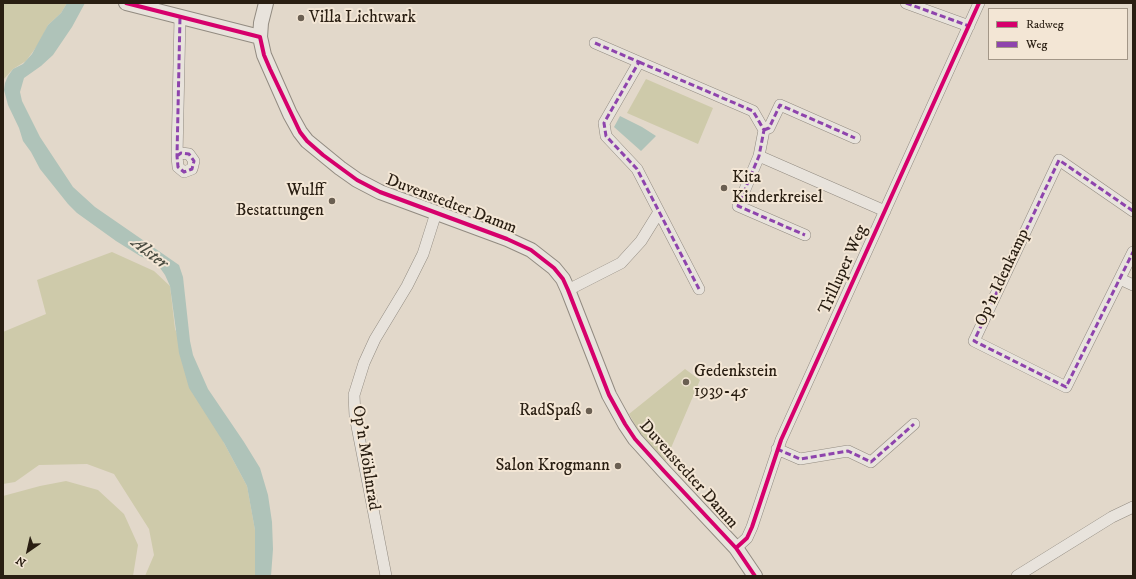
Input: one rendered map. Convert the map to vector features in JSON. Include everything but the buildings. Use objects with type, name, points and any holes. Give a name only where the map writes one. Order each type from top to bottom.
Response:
[{"type":"street","points":[[126,3],[260,37]]},
{"type":"street","name":"Duvenstedter Damm","points":[[266,3],[261,23],[260,37],[264,55],[300,132],[307,141],[357,180],[380,192],[507,239],[531,250],[554,268],[563,279],[568,290],[609,394],[624,424],[635,439],[736,548],[755,576]]},
{"type":"street","points":[[906,3],[969,26]]},
{"type":"street","name":"Trilluper Weg","points":[[736,548],[747,538],[752,527],[777,449],[979,3]]},
{"type":"street","points":[[177,156],[180,17]]},
{"type":"street","points":[[595,43],[753,111],[764,130],[759,156],[738,206],[805,235]]},
{"type":"street","points":[[639,62],[604,123],[606,136],[637,169],[699,289]]},
{"type":"street","points":[[764,130],[769,128],[780,105],[855,138]]},
{"type":"street","points":[[759,156],[885,211]]},
{"type":"street","name":"Op'n Idenkamp","points":[[1133,211],[1059,160],[974,341],[1066,387],[1133,252]]},
{"type":"street","points":[[568,290],[621,263],[641,241],[659,212]]},
{"type":"street","name":"Op'n Möhlnrad","points":[[386,576],[355,416],[354,395],[364,363],[375,339],[407,286],[423,254],[436,213]]},
{"type":"street","points":[[1120,279],[1133,285]]},
{"type":"street","points":[[777,449],[800,459],[848,450],[872,462],[914,424]]},
{"type":"street","points":[[1017,576],[1112,517],[1133,507]]},
{"type":"shaded area","points":[[3,3],[67,3],[61,13],[48,25],[40,42],[26,61],[13,69],[3,80]]},
{"type":"shaded area","points":[[646,79],[713,108],[698,144],[627,113]]},
{"type":"shaded area","points":[[112,252],[154,271],[170,286],[175,329],[224,443],[247,486],[255,530],[255,576],[145,576],[154,555],[149,529],[114,474],[87,464],[39,465],[15,482],[3,484],[3,332],[46,314],[37,280]]},
{"type":"shaded area","points":[[685,369],[700,380],[665,462],[640,433],[629,414]]},
{"type":"shaded area","points":[[66,481],[98,490],[124,514],[138,545],[133,576],[3,576],[3,496]]},
{"type":"water","name":"Alster","points":[[67,3],[85,3],[72,27],[53,55],[24,78],[20,92],[22,101],[40,137],[73,187],[95,207],[179,265],[183,277],[193,355],[208,389],[260,468],[268,495],[272,522],[273,549],[271,576],[255,576],[255,530],[247,486],[224,443],[189,388],[179,353],[170,286],[165,275],[154,262],[140,256],[116,241],[77,213],[68,204],[40,169],[23,141],[19,128],[8,105],[4,90],[8,76],[13,69],[23,64],[32,54],[48,25],[61,13]]},
{"type":"water","points":[[620,116],[656,136],[641,151],[614,127]]},
{"type":"marked path","points":[[906,3],[969,26]]},
{"type":"marked path","points":[[177,156],[181,153],[189,154],[194,161],[192,169],[184,172],[178,167],[177,156],[180,17]]},
{"type":"marked path","points":[[595,43],[639,62],[604,123],[606,136],[637,169],[699,289]]},
{"type":"marked path","points":[[639,62],[753,111],[764,130],[759,156],[738,206],[805,235]]},
{"type":"marked path","points":[[764,130],[769,128],[780,105],[855,138]]},
{"type":"marked path","points":[[1133,211],[1059,160],[974,341],[1066,387],[1133,252]]},
{"type":"marked path","points":[[777,449],[800,459],[848,451],[871,462],[914,424]]},
{"type":"cycle path","points":[[126,3],[260,37],[264,55],[300,132],[307,141],[323,155],[357,180],[380,192],[507,239],[531,250],[554,268],[563,279],[609,395],[625,424],[635,439],[736,548],[755,576]]},
{"type":"cycle path","points":[[736,548],[747,538],[752,527],[781,440],[979,3]]},
{"type":"place","name":"Villa Lichtwark","points":[[301,18]]},
{"type":"place","name":"Kita Kinderkreisel","points":[[724,188]]},
{"type":"place","name":"Wulff Bestattungen","points":[[332,201]]},
{"type":"place","name":"Gedenkstein 1939-45","points":[[686,382]]},
{"type":"place","name":"RadSpaß","points":[[589,411]]},
{"type":"place","name":"Salon Krogmann","points":[[618,466]]}]
